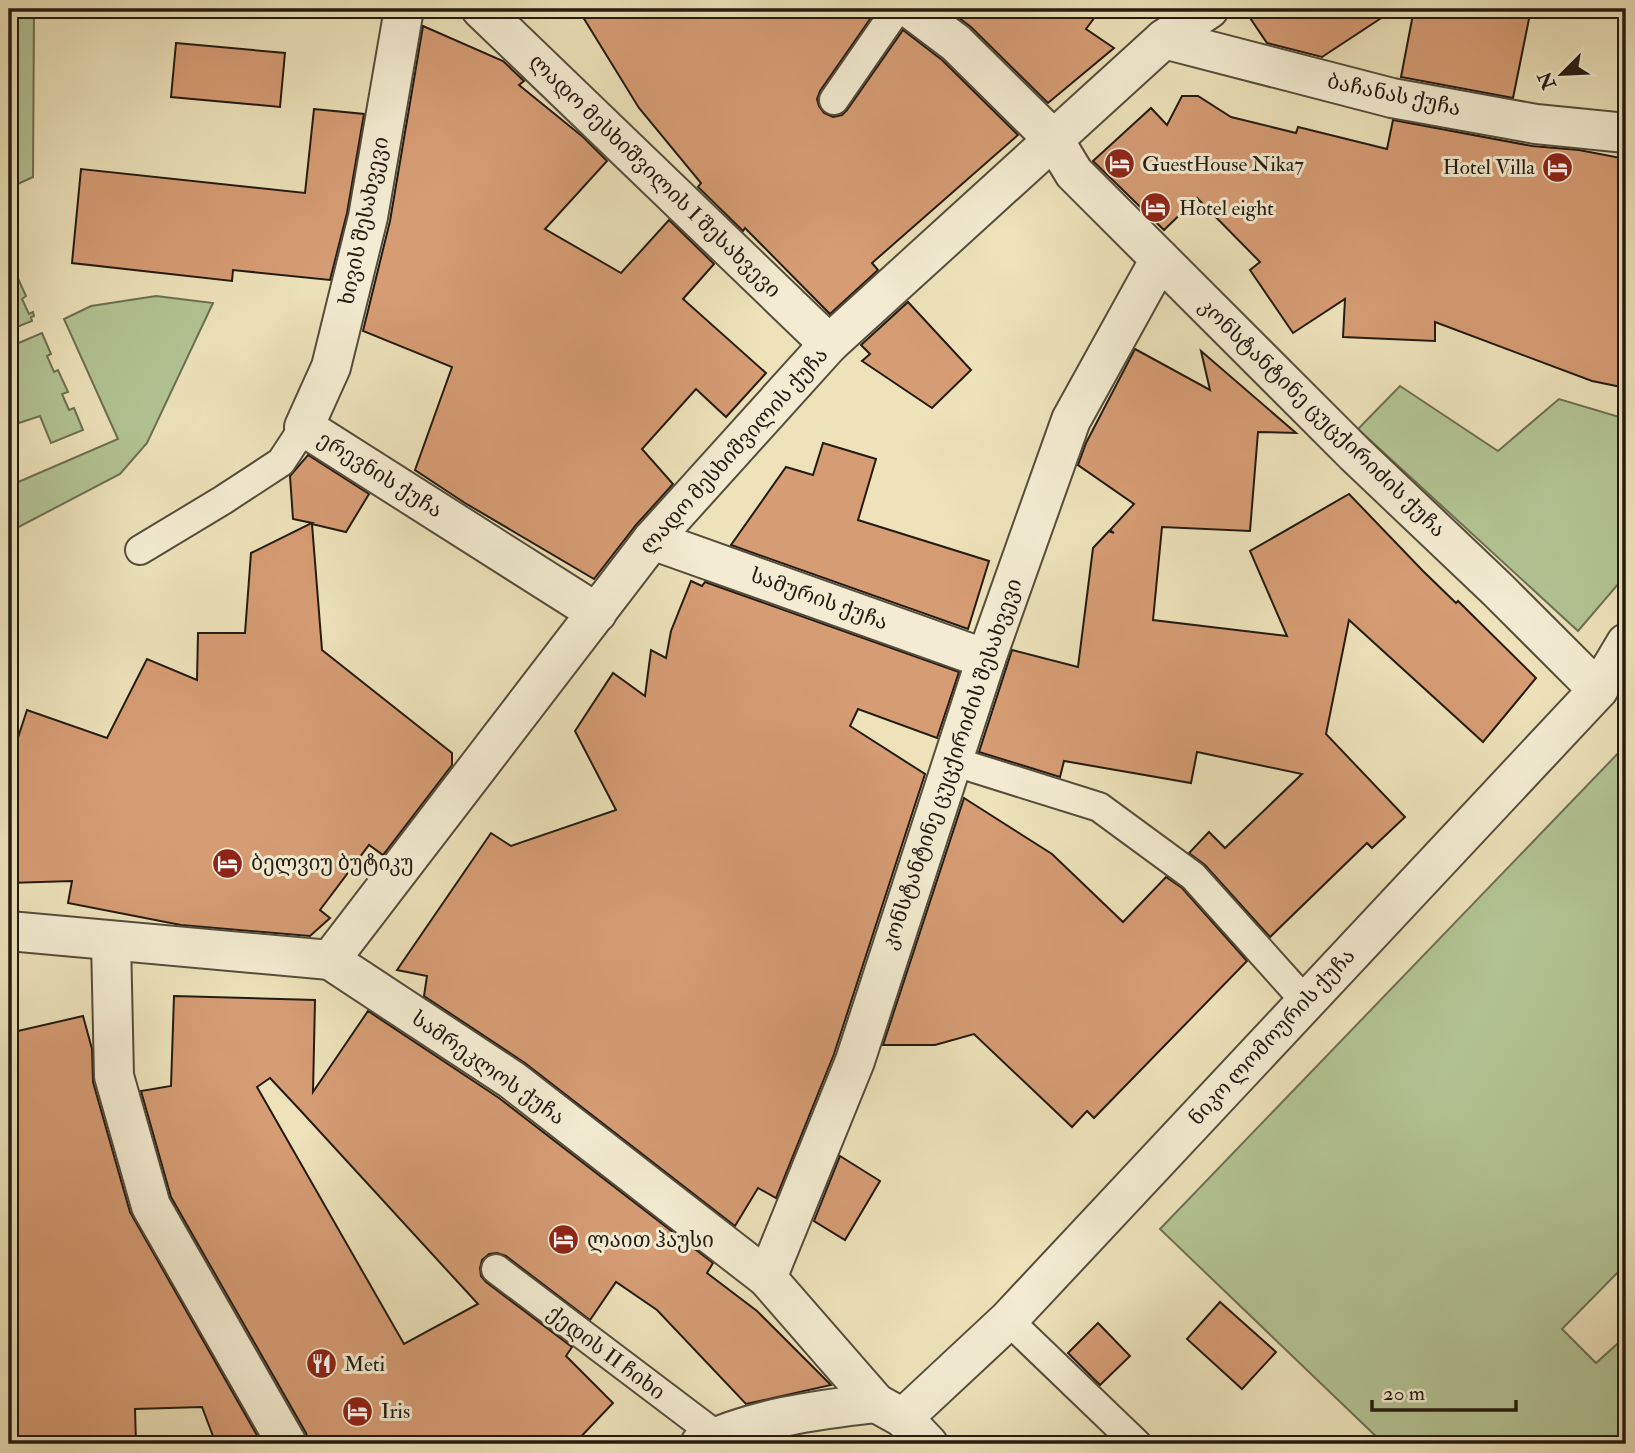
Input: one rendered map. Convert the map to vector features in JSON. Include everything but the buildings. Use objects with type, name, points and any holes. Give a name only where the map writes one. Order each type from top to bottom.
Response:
[{"type":"street","name":"ხივის შესახვევი","points":[[304,427],[331,367],[368,217],[404,9]]},
{"type":"street","name":"ლადო მესხიშვილის I შესახვევი","points":[[481,9],[829,344]]},
{"type":"street","name":"კონსტანტინე ცუცქირიძის ქუჩა","points":[[911,9],[956,43],[1054,140],[1074,173],[1160,260],[1598,690]]},
{"type":"street","name":"ლადო მესხიშვილის ქუჩა","points":[[330,960],[652,540],[829,344],[1164,39],[1209,9]]},
{"type":"street","name":"ბაჩანას ქუჩა","points":[[1164,39],[1392,98],[1536,124],[1626,133]]},
{"type":"street","name":"კონსტანტინე ცუცქირიძის შესახვევი","points":[[767,1278],[855,1061],[986,659],[1071,421],[1160,260]]},
{"type":"street","name":"ერევნის ქუჩა","points":[[304,427],[597,613]]},
{"type":"street","name":"სამურის ქუჩა","points":[[652,540],[986,659]]},
{"type":"street","name":"ნიკო ლომოურის ქუჩა","points":[[902,1422],[1008,1320],[1598,690],[1626,643]]},
{"type":"street","name":"სამრეკლოს ქუჩა","points":[[9,930],[330,960],[512,1080],[767,1278],[902,1422]]},
{"type":"street","points":[[111,941],[114,1076],[151,1206],[287,1444]]},
{"type":"street","points":[[708,1440],[801,1412],[902,1422]]},
{"type":"lane","points":[[834,100],[897,9]]},
{"type":"lane","name":"ერევნის ქუჩა","points":[[140,550],[281,462],[304,427]]},
{"type":"lane","points":[[952,761],[1098,807],[1193,876],[1306,1002]]},
{"type":"lane","name":"ქედის II ჩიხი","points":[[496,1269],[708,1440]]},
{"type":"lane","points":[[1008,1320],[1137,1444]]},
{"type":"green space","points":[[9,9],[34,9],[33,177],[9,188]]},
{"type":"green space","points":[[9,269],[11,273],[15,272],[26,296],[22,299],[29,314],[33,312],[34,316],[31,317],[32,321],[9,330]]},
{"type":"green space","points":[[156,296],[213,303],[147,443],[120,474],[9,532],[9,486],[118,439],[64,319],[91,306]]},
{"type":"green space","points":[[42,333],[51,354],[47,356],[54,372],[58,370],[68,392],[62,394],[69,410],[74,408],[83,430],[51,443],[40,416],[19,423],[9,400],[9,379],[15,376],[9,363],[9,347]]},
{"type":"green space","points":[[1400,386],[1498,451],[1559,399],[1626,419],[1626,575],[1578,631],[1358,429]]},
{"type":"green space","points":[[1626,745],[1626,1264],[1562,1329],[1596,1363],[1626,1336],[1626,1444],[1384,1444],[1160,1229]]},
{"type":"place","name":"GuestHouse Nika7","points":[[1119,164]]},
{"type":"place","name":"Hotel Villa","points":[[1558,167]]},
{"type":"place","name":"Hotel eight","points":[[1156,208]]},
{"type":"place","name":"ბელვიუ ბუტიკუ","points":[[228,863]]},
{"type":"place","name":"ლაით ჰაუსი","points":[[564,1240]]},
{"type":"place","name":"Meti","points":[[321,1364]]},
{"type":"place","name":"Iris","points":[[358,1411]]}]
